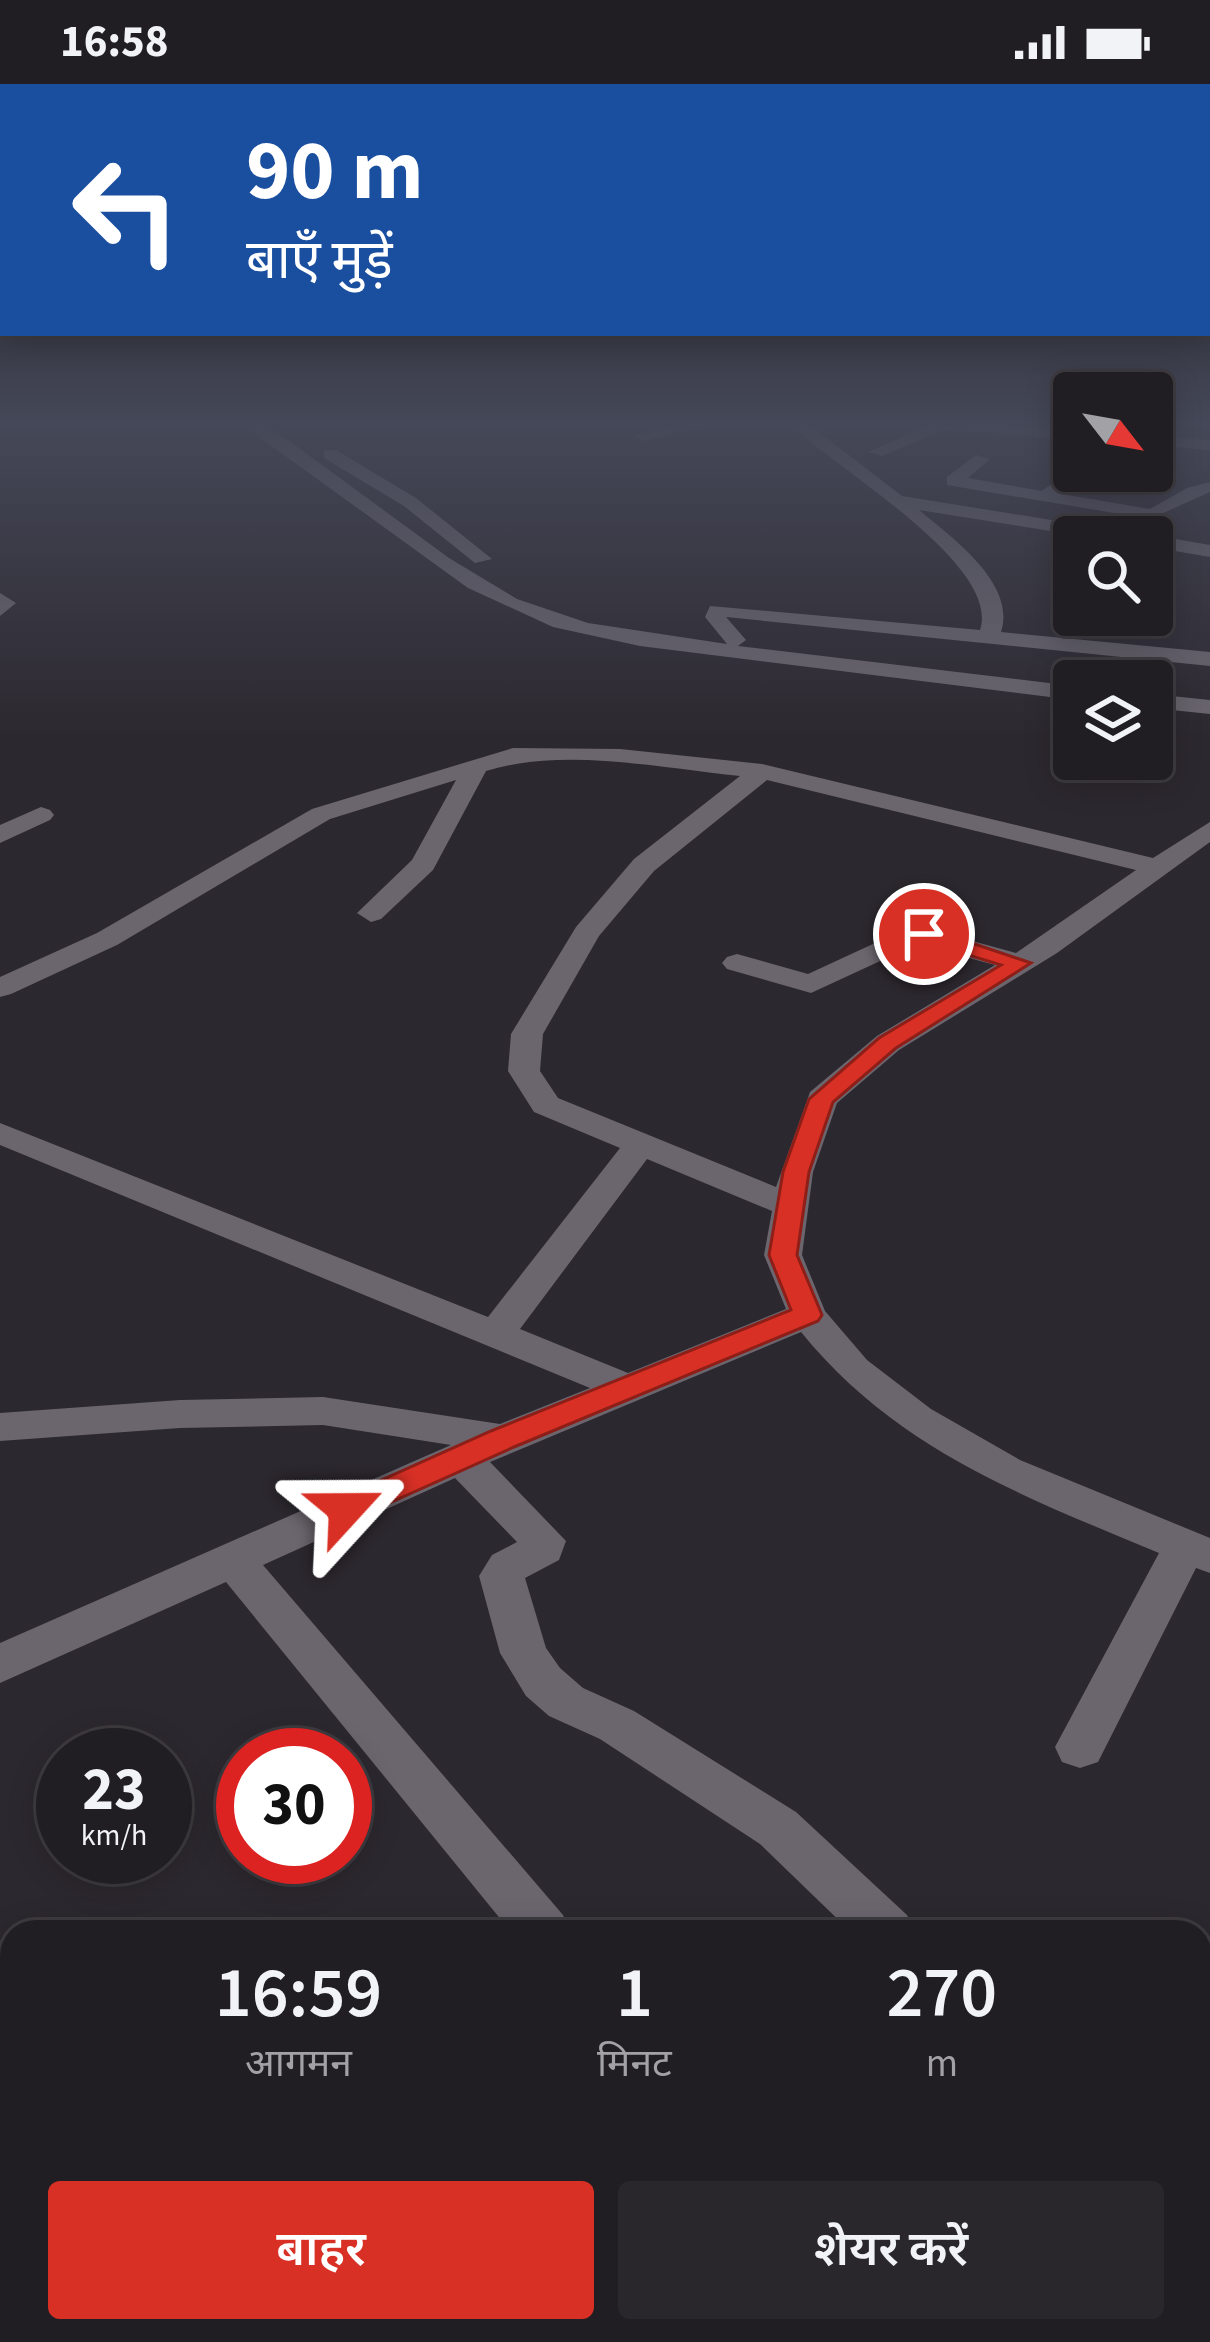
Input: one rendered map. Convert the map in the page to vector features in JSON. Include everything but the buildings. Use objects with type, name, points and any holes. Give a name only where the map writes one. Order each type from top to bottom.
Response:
[{"type":"street","points":[[394,528],[504,600],[539,616],[658,641],[1053,690]]},
{"type":"street","points":[[444,528],[508,577],[566,608],[641,628],[1053,678]]},
{"type":"street","points":[[927,528],[987,591],[995,621],[988,637]]},
{"type":"street","points":[[1173,544],[1210,550]]},
{"type":"street","points":[[0,599],[6,604],[0,610]]},
{"type":"street","points":[[735,640],[715,612],[736,609],[1210,659]]},
{"type":"street","points":[[1173,690],[1210,694]]},
{"type":"street","points":[[1173,703],[1210,707]]},
{"type":"street","points":[[0,988],[107,940],[321,814],[513,755],[762,771],[1156,867]]},
{"type":"street","points":[[371,913],[423,864],[477,765]]},
{"type":"street","points":[[762,771],[644,865],[586,933],[527,1034],[524,1071],[546,1105],[791,1206]]},
{"type":"street","points":[[0,835],[40,815]]},
{"type":"street","points":[[1080,1747],[1198,1551],[1005,1471],[916,1419],[853,1369],[808,1315],[783,1255],[796,1172],[822,1099],[888,1043],[1020,963],[1210,830]]},
{"type":"street","points":[[737,963],[811,984],[894,942],[924,934],[1020,963]]},
{"type":"street","points":[[0,1133],[628,1388]]},
{"type":"street","points":[[495,1335],[640,1144]]},
{"type":"street","points":[[0,1664],[482,1449],[808,1315]]},
{"type":"street","points":[[0,1427],[180,1414],[323,1411],[482,1449],[544,1541],[543,1547],[508,1567],[502,1576],[524,1653],[543,1682],[566,1702],[617,1725],[778,1828],[875,1920]]},
{"type":"street","points":[[232,1560],[534,1920]]},
{"type":"route","points":[[346,1509],[502,1439],[808,1315],[783,1255],[796,1172],[822,1099],[888,1043],[1020,963],[924,934]]}]
